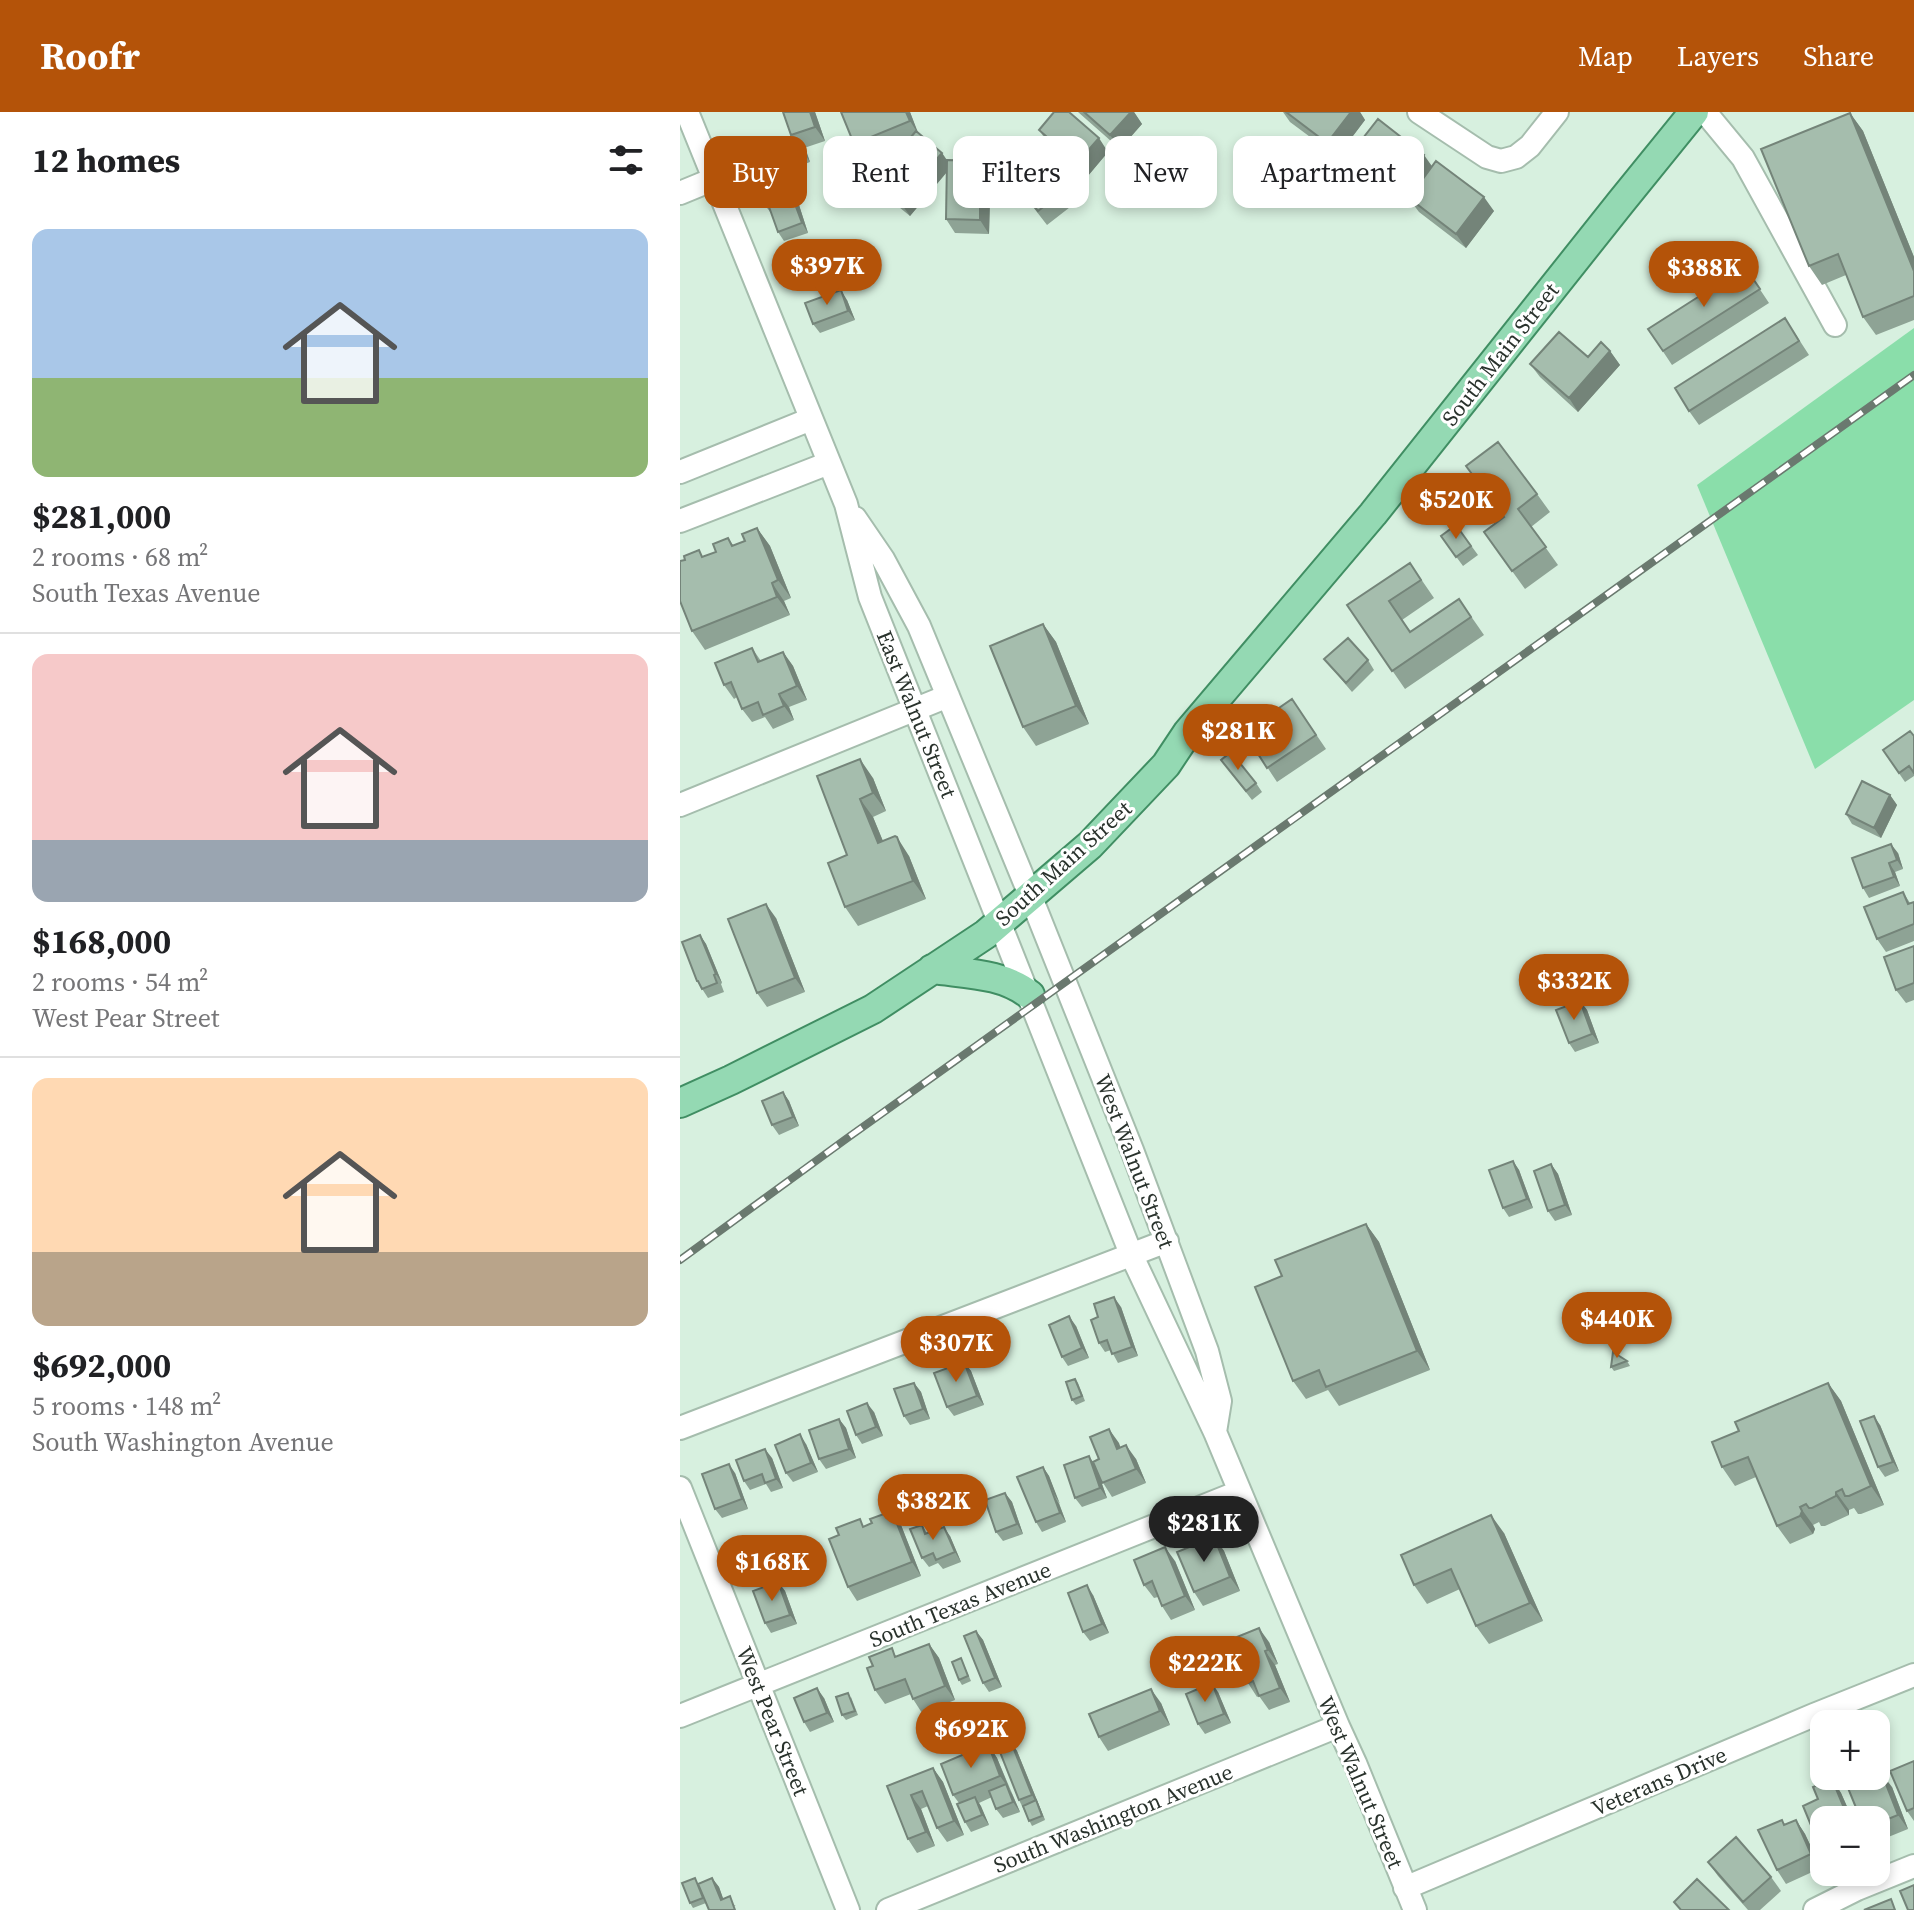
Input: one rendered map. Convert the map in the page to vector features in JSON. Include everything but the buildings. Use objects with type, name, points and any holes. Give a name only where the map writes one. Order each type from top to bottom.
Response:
[{"type":"main road","name":"South Main Street","points":[[680,1103],[873,1009],[986,934],[1090,845],[1166,765],[1188,732],[1390,492],[1694,112]]},
{"type":"main road","points":[[932,969],[994,977],[1018,986],[1030,995]]},
{"type":"street","name":"East Walnut Street","points":[[687,112],[704,154]]},
{"type":"street","points":[[1419,112],[1487,157],[1501,161],[1516,157],[1530,146],[1557,112]]},
{"type":"street","points":[[1705,112],[1743,158],[1835,325]]},
{"type":"street","points":[[680,193],[704,183]]},
{"type":"street","name":"East Walnut Street","points":[[726,208],[846,504],[870,597],[1000,921]]},
{"type":"street","points":[[680,472],[811,419]]},
{"type":"street","points":[[680,521],[829,463]]},
{"type":"street","name":"East Walnut Street","points":[[846,504],[883,559],[919,626],[1030,895]]},
{"type":"street","points":[[680,805],[948,696]]},
{"type":"street","name":"West Walnut Street","points":[[1030,895],[1167,1241],[1207,1351],[1220,1401],[1215,1432]]},
{"type":"street","name":"West Walnut Street","points":[[1000,921],[1131,1254],[1215,1432],[1415,1910]]},
{"type":"street","points":[[680,1428],[1167,1241]]},
{"type":"street","name":"West Pear Street","points":[[680,1488],[848,1910]]},
{"type":"street","name":"South Texas Avenue","points":[[680,1716],[1239,1492]]},
{"type":"street","name":"Veterans Drive","points":[[1405,1888],[1914,1675]]},
{"type":"street","name":"South Washington Avenue","points":[[888,1910],[1338,1726]]},
{"type":"street","points":[[1815,1910],[1914,1866]]},
{"type":"green space","points":[[1914,328],[1914,700],[1815,769],[1697,485]]},
{"type":"railway","points":[[680,1260],[1914,375]]}]
